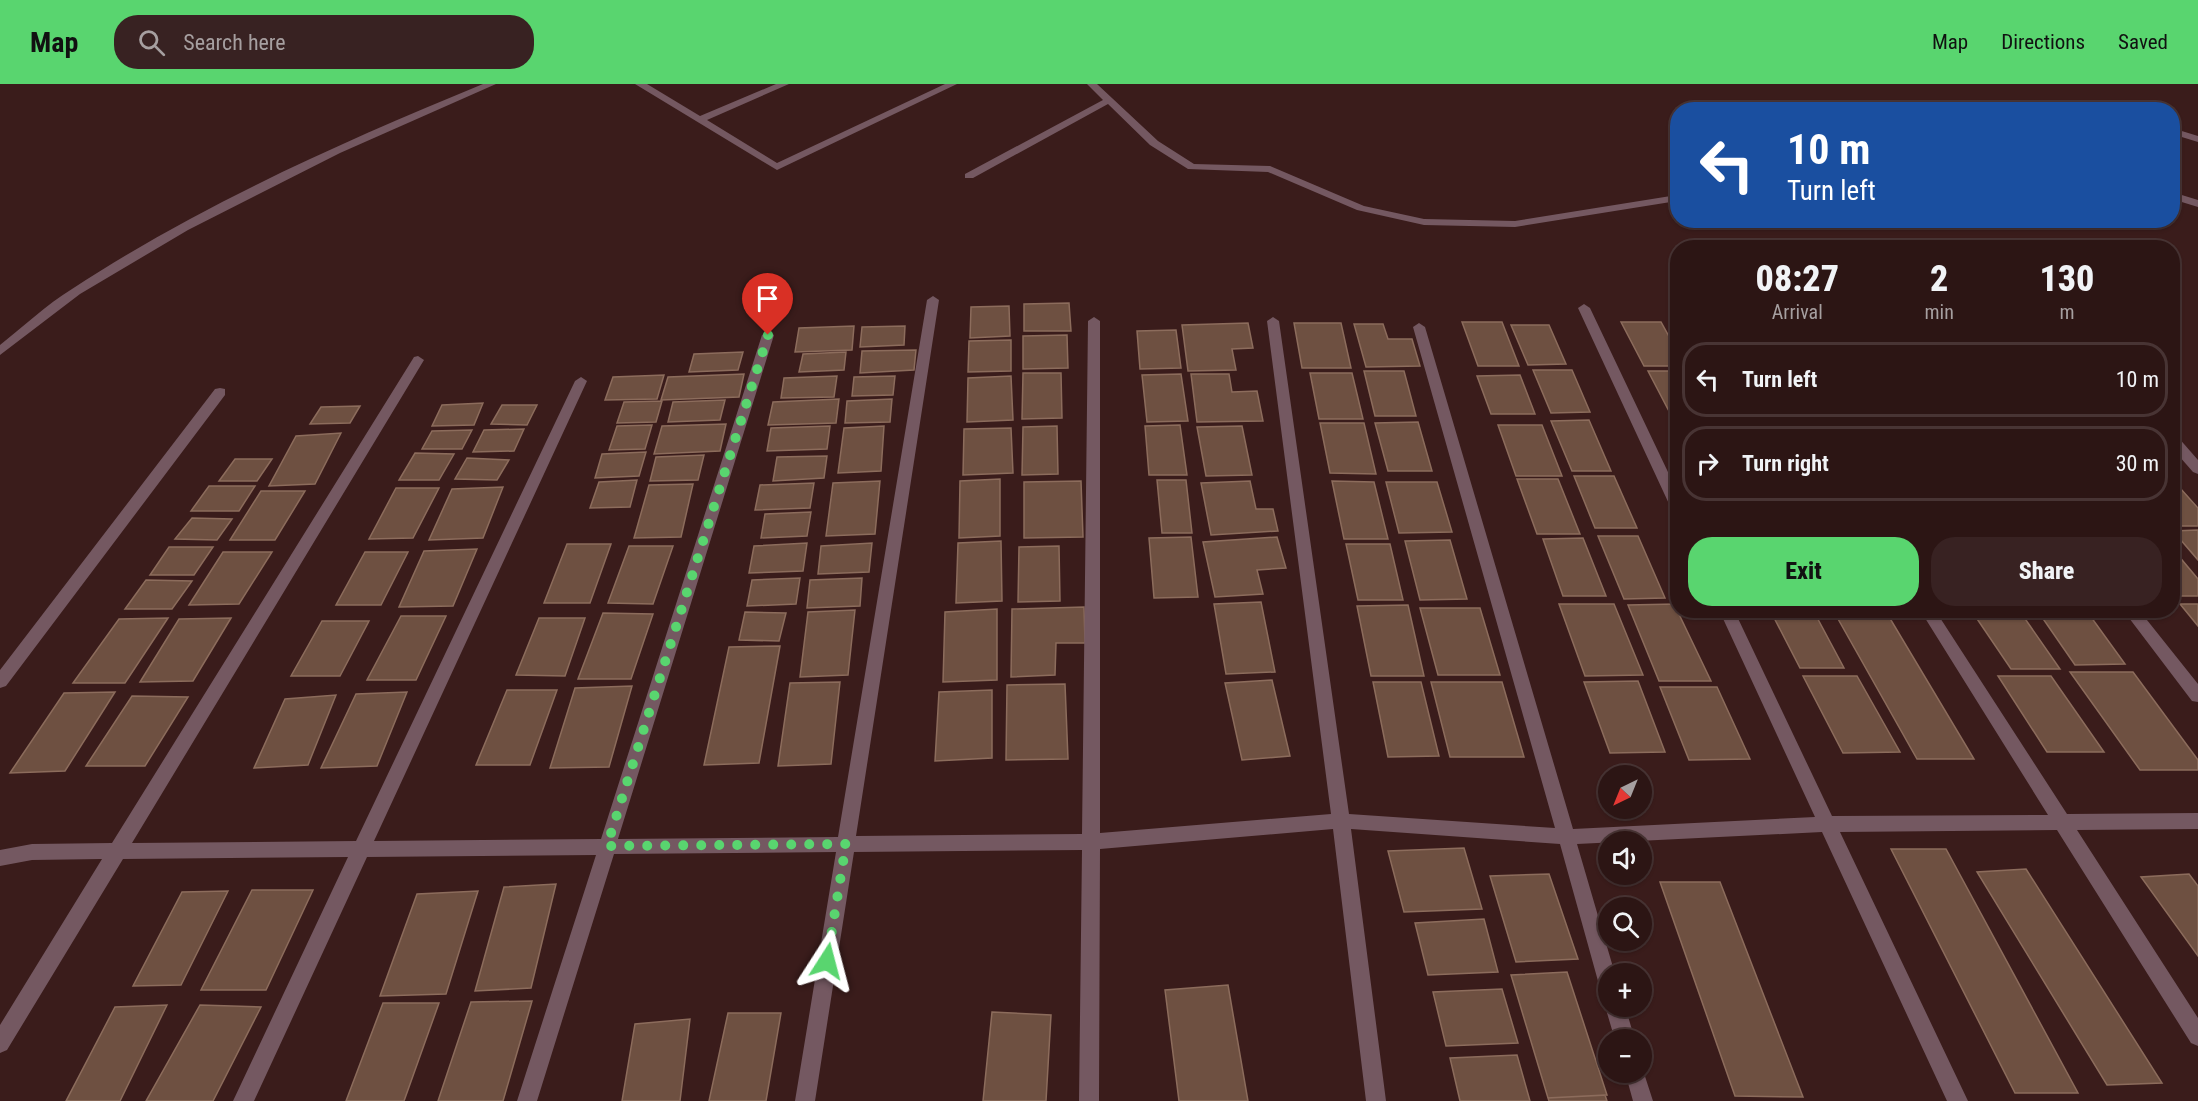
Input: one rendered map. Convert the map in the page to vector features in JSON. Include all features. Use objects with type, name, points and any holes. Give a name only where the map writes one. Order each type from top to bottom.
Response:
[{"type":"street","points":[[0,351],[85,285],[208,216],[420,113],[491,84]]},
{"type":"street","points":[[640,84],[777,167],[952,84]]},
{"type":"street","points":[[700,120],[784,84]]},
{"type":"street","points":[[1092,84],[1154,143],[1192,166],[1270,169],[1361,208],[1424,222],[1515,224],[1670,199]]},
{"type":"street","points":[[969,176],[1109,100]]},
{"type":"street","points":[[2180,133],[2198,139]]},
{"type":"street","points":[[2180,198],[2198,204]]},
{"type":"street","points":[[805,1101],[933,300]]},
{"type":"street","points":[[1584,308],[1670,491]]},
{"type":"street","points":[[1089,1101],[1094,321]]},
{"type":"street","points":[[1273,321],[1341,821],[1376,1101]]},
{"type":"street","points":[[1419,327],[1603,963]]},
{"type":"street","points":[[527,1101],[768,335]]},
{"type":"street","points":[[0,1043],[418,360]]},
{"type":"street","points":[[243,1101],[581,381]]},
{"type":"street","points":[[0,682],[220,392]]},
{"type":"street","points":[[2180,448],[2198,469]]},
{"type":"street","points":[[1730,618],[1958,1101]]},
{"type":"street","points":[[1932,618],[2198,1036]]},
{"type":"street","points":[[2136,618],[2198,696]]},
{"type":"street","points":[[0,858],[32,852],[1090,842],[1341,821],[1566,837],[1826,824],[2198,821]]},
{"type":"street","points":[[1638,1083],[1643,1101]]},
{"type":"building","points":[[1069,303],[1071,331],[1024,331],[1024,304]]},
{"type":"building","points":[[1009,306],[1010,336],[970,338],[971,307]]},
{"type":"building","points":[[1462,322],[1502,322],[1519,366],[1478,366]]},
{"type":"building","points":[[1621,322],[1661,322],[1670,338],[1670,366],[1644,366]]},
{"type":"building","points":[[1248,323],[1253,348],[1232,349],[1236,370],[1188,371],[1182,325]]},
{"type":"building","points":[[1294,323],[1341,323],[1351,368],[1302,368]]},
{"type":"building","points":[[1354,324],[1383,324],[1388,339],[1412,339],[1420,366],[1366,367]]},
{"type":"building","points":[[1511,325],[1549,325],[1566,364],[1528,365]]},
{"type":"building","points":[[854,326],[852,350],[795,352],[799,328]]},
{"type":"building","points":[[905,326],[904,345],[860,347],[862,327]]},
{"type":"building","points":[[1176,330],[1181,368],[1140,369],[1137,331]]},
{"type":"building","points":[[1067,335],[1068,368],[1023,369],[1023,336]]},
{"type":"building","points":[[1011,340],[1011,371],[968,372],[969,341]]},
{"type":"building","points":[[916,350],[914,370],[860,373],[862,351]]},
{"type":"building","points":[[743,352],[738,370],[689,372],[694,354]]},
{"type":"building","points":[[846,352],[844,370],[799,372],[803,354]]},
{"type":"building","points":[[1533,370],[1572,370],[1590,412],[1551,413]]},
{"type":"building","points":[[1364,371],[1404,371],[1416,416],[1375,416]]},
{"type":"building","points":[[1648,371],[1670,371],[1670,413]]},
{"type":"building","points":[[1023,373],[1061,373],[1062,418],[1022,419]]},
{"type":"building","points":[[1310,373],[1352,373],[1363,419],[1319,419]]},
{"type":"building","points":[[744,374],[739,397],[661,400],[668,377]]},
{"type":"building","points":[[1181,374],[1188,421],[1147,422],[1142,375]]},
{"type":"building","points":[[1191,374],[1229,374],[1232,392],[1257,391],[1263,421],[1197,422]]},
{"type":"building","points":[[664,375],[657,399],[605,400],[613,377]]},
{"type":"building","points":[[1520,375],[1535,414],[1491,414],[1477,376]]},
{"type":"building","points":[[837,376],[834,397],[781,398],[784,378]]},
{"type":"building","points":[[895,376],[893,395],[852,396],[854,377]]},
{"type":"building","points":[[1011,376],[1013,420],[967,422],[968,378]]},
{"type":"building","points":[[839,399],[836,423],[768,425],[773,402]]},
{"type":"building","points":[[892,399],[890,422],[845,423],[847,401]]},
{"type":"building","points":[[725,400],[720,420],[668,422],[673,402]]},
{"type":"building","points":[[662,401],[656,422],[617,423],[624,402]]},
{"type":"building","points":[[483,403],[474,425],[432,426],[442,405]]},
{"type":"building","points":[[502,405],[537,405],[527,425],[491,424]]},
{"type":"building","points":[[360,406],[350,423],[310,424],[321,407]]},
{"type":"building","points":[[1589,420],[1611,471],[1572,471],[1551,421]]},
{"type":"building","points":[[1418,422],[1432,471],[1388,471],[1375,423]]},
{"type":"building","points":[[1320,423],[1364,423],[1376,474],[1330,473]]},
{"type":"building","points":[[726,424],[720,451],[654,454],[662,426]]},
{"type":"building","points":[[652,425],[645,449],[609,450],[617,426]]},
{"type":"building","points":[[1180,425],[1187,475],[1149,475],[1145,426]]},
{"type":"building","points":[[1498,425],[1542,425],[1562,476],[1516,476]]},
{"type":"building","points":[[830,426],[827,449],[767,451],[771,428]]},
{"type":"building","points":[[884,426],[881,471],[838,473],[844,428]]},
{"type":"building","points":[[1057,426],[1058,474],[1022,475],[1023,427]]},
{"type":"building","points":[[1242,426],[1252,475],[1206,476],[1197,427]]},
{"type":"building","points":[[1011,428],[1013,473],[963,475],[964,429]]},
{"type":"building","points":[[524,429],[514,451],[473,452],[484,430]]},
{"type":"building","points":[[472,430],[462,449],[422,449],[432,431]]},
{"type":"building","points":[[341,433],[315,484],[269,486],[296,436]]},
{"type":"building","points":[[646,452],[639,476],[595,478],[602,454]]},
{"type":"building","points":[[415,453],[454,454],[439,480],[399,480]]},
{"type":"building","points":[[704,455],[698,480],[650,481],[656,457]]},
{"type":"building","points":[[827,456],[824,478],[773,481],[777,457]]},
{"type":"building","points":[[467,458],[509,460],[497,480],[455,479]]},
{"type":"building","points":[[235,459],[272,459],[257,481],[219,481]]},
{"type":"building","points":[[1574,476],[1614,476],[1637,528],[1595,528]]},
{"type":"building","points":[[1000,479],[1000,536],[959,538],[960,481]]},
{"type":"building","points":[[1517,479],[1558,479],[1580,534],[1537,534]]},
{"type":"building","points":[[637,480],[630,507],[590,508],[599,482]]},
{"type":"building","points":[[1157,480],[1186,480],[1192,533],[1162,533]]},
{"type":"building","points":[[880,481],[875,534],[826,536],[833,483]]},
{"type":"building","points":[[1081,481],[1083,537],[1024,538],[1024,482]]},
{"type":"building","points":[[1250,481],[1256,509],[1273,509],[1278,531],[1211,535],[1201,483]]},
{"type":"building","points":[[1332,481],[1374,482],[1388,539],[1344,539]]},
{"type":"building","points":[[1386,482],[1437,482],[1452,532],[1399,533]]},
{"type":"building","points":[[814,483],[810,508],[755,510],[760,485]]},
{"type":"building","points":[[693,484],[681,537],[634,538],[649,485]]},
{"type":"building","points":[[209,486],[255,486],[239,511],[191,511]]},
{"type":"building","points":[[503,487],[483,538],[429,540],[452,489]]},
{"type":"building","points":[[396,488],[439,488],[413,538],[369,539]]},
{"type":"building","points":[[2180,488],[2198,508],[2198,526],[2180,526]]},
{"type":"building","points":[[261,491],[305,491],[275,540],[230,540]]},
{"type":"building","points":[[811,512],[807,536],[761,538],[765,514]]},
{"type":"building","points":[[192,518],[232,519],[217,540],[175,539]]},
{"type":"building","points":[[2198,530],[2198,560],[2180,539],[2180,531]]},
{"type":"building","points":[[1598,536],[1638,536],[1665,598],[1624,599]]},
{"type":"building","points":[[1191,537],[1198,597],[1154,598],[1149,538]]},
{"type":"building","points":[[1277,537],[1286,568],[1257,570],[1263,594],[1215,597],[1203,542]]},
{"type":"building","points":[[1583,538],[1606,596],[1563,596],[1543,539]]},
{"type":"building","points":[[1450,540],[1467,599],[1420,600],[1405,541]]},
{"type":"building","points":[[1001,541],[1002,601],[956,603],[958,543]]},
{"type":"building","points":[[807,543],[803,571],[749,573],[754,546]]},
{"type":"building","points":[[872,543],[869,572],[818,574],[821,546]]},
{"type":"building","points":[[567,544],[611,544],[590,603],[544,603]]},
{"type":"building","points":[[1346,544],[1390,544],[1403,600],[1358,600]]},
{"type":"building","points":[[629,546],[673,546],[653,604],[608,603]]},
{"type":"building","points":[[1059,546],[1060,601],[1018,602],[1019,547]]},
{"type":"building","points":[[169,547],[213,547],[194,575],[150,575]]},
{"type":"building","points":[[477,549],[453,606],[399,607],[424,551]]},
{"type":"building","points":[[223,552],[272,552],[239,604],[189,605]]},
{"type":"building","points":[[365,552],[408,552],[381,605],[336,605]]},
{"type":"building","points":[[2180,558],[2198,579],[2198,596],[2180,596]]},
{"type":"building","points":[[800,578],[796,604],[747,606],[752,580]]},
{"type":"building","points":[[862,578],[860,606],[807,608],[810,580]]},
{"type":"building","points":[[146,580],[192,581],[172,609],[125,609]]},
{"type":"building","points":[[1261,602],[1275,672],[1226,674],[1214,604]]},
{"type":"building","points":[[1559,604],[1614,604],[1643,675],[1585,676]]},
{"type":"building","points":[[1670,604],[1670,618],[1681,618],[1711,681],[1659,681],[1628,605]]},
{"type":"building","points":[[2180,604],[2198,604],[2198,626]]},
{"type":"building","points":[[1408,605],[1424,676],[1371,676],[1357,606]]},
{"type":"building","points":[[1084,607],[1085,643],[1056,643],[1055,675],[1011,677],[1012,609]]},
{"type":"building","points":[[1420,608],[1480,608],[1500,675],[1438,675]]},
{"type":"building","points":[[997,609],[997,680],[943,682],[945,612]]},
{"type":"building","points":[[855,610],[848,675],[800,677],[808,612]]},
{"type":"building","points":[[745,612],[786,613],[779,641],[739,640]]},
{"type":"building","points":[[603,613],[653,614],[631,679],[578,679]]},
{"type":"building","points":[[401,616],[446,616],[416,680],[367,680]]},
{"type":"building","points":[[168,618],[125,683],[73,683],[119,619]]},
{"type":"building","points":[[231,618],[193,681],[140,682],[179,619]]},
{"type":"building","points":[[539,618],[585,618],[565,676],[516,675]]},
{"type":"building","points":[[1774,618],[1817,618],[1844,668],[1800,668]]},
{"type":"building","points":[[1838,618],[1890,618],[1974,759],[1917,759]]},
{"type":"building","points":[[1976,618],[2025,618],[2060,669],[2011,669]]},
{"type":"building","points":[[2043,618],[2092,618],[2125,664],[2075,665]]},
{"type":"building","points":[[322,621],[369,621],[340,676],[291,676]]},
{"type":"building","points":[[780,646],[759,763],[704,765],[729,647]]},
{"type":"building","points":[[2070,672],[2133,672],[2198,760],[2198,770],[2140,770]]},
{"type":"building","points":[[1803,676],[1857,676],[1900,752],[1843,753]]},
{"type":"building","points":[[1998,676],[2051,676],[2104,752],[2047,752]]},
{"type":"building","points":[[1272,680],[1290,756],[1242,760],[1225,683]]},
{"type":"building","points":[[1638,681],[1665,752],[1610,753],[1584,682]]},
{"type":"building","points":[[840,682],[831,764],[778,766],[790,683]]},
{"type":"building","points":[[1373,682],[1421,682],[1439,756],[1388,757]]},
{"type":"building","points":[[1431,682],[1502,682],[1524,757],[1450,757]]},
{"type":"building","points":[[1065,684],[1068,759],[1006,760],[1007,685]]},
{"type":"building","points":[[632,686],[609,767],[550,768],[575,688]]},
{"type":"building","points":[[1660,687],[1717,687],[1750,759],[1689,760]]},
{"type":"building","points":[[507,690],[557,690],[530,765],[476,765]]},
{"type":"building","points":[[992,690],[992,758],[935,761],[939,692]]},
{"type":"building","points":[[115,692],[65,771],[10,773],[64,693]]},
{"type":"building","points":[[407,692],[377,766],[321,768],[356,694]]},
{"type":"building","points":[[336,695],[308,765],[254,768],[285,699]]},
{"type":"building","points":[[132,696],[188,697],[145,766],[86,766]]},
{"type":"building","points":[[1464,848],[1482,909],[1404,912],[1388,851]]},
{"type":"building","points":[[1891,849],[1946,849],[2078,1093],[2015,1093]]},
{"type":"building","points":[[2026,869],[2162,1083],[2107,1085],[1977,872]]},
{"type":"building","points":[[1549,874],[1578,959],[1516,962],[1490,876]]},
{"type":"building","points":[[2189,874],[2198,886],[2198,956],[2141,877]]},
{"type":"building","points":[[1660,882],[1720,882],[1803,1097],[1735,1096]]},
{"type":"building","points":[[556,884],[531,988],[475,991],[504,887]]},
{"type":"building","points":[[252,890],[313,890],[266,990],[201,990]]},
{"type":"building","points":[[228,891],[181,985],[133,986],[182,892]]},
{"type":"building","points":[[478,891],[446,994],[380,996],[417,894]]},
{"type":"building","points":[[1484,919],[1498,972],[1428,975],[1415,923]]},
{"type":"building","points":[[1567,972],[1598,1067],[1598,1083],[1603,1083],[1607,1095],[1548,1098],[1511,975]]},
{"type":"building","points":[[1228,985],[1248,1101],[1179,1101],[1165,990]]},
{"type":"building","points":[[1502,989],[1518,1043],[1446,1046],[1433,992]]},
{"type":"building","points":[[532,1001],[503,1101],[438,1101],[471,1002]]},
{"type":"building","points":[[383,1003],[439,1003],[404,1101],[346,1101]]},
{"type":"building","points":[[167,1005],[120,1101],[66,1101],[115,1007]]},
{"type":"building","points":[[200,1005],[261,1007],[213,1101],[146,1101]]},
{"type":"building","points":[[992,1012],[1051,1015],[1046,1101],[983,1101]]},
{"type":"building","points":[[728,1013],[781,1013],[766,1101],[709,1101]]},
{"type":"building","points":[[690,1019],[680,1101],[622,1101],[635,1024]]},
{"type":"building","points":[[1517,1055],[1530,1101],[1460,1101],[1450,1058]]},
{"type":"building","points":[[1605,1095],[1607,1101],[1549,1101],[1548,1098]]},
{"type":"route","points":[[768,335],[607,846],[846,844],[827,961]]}]
